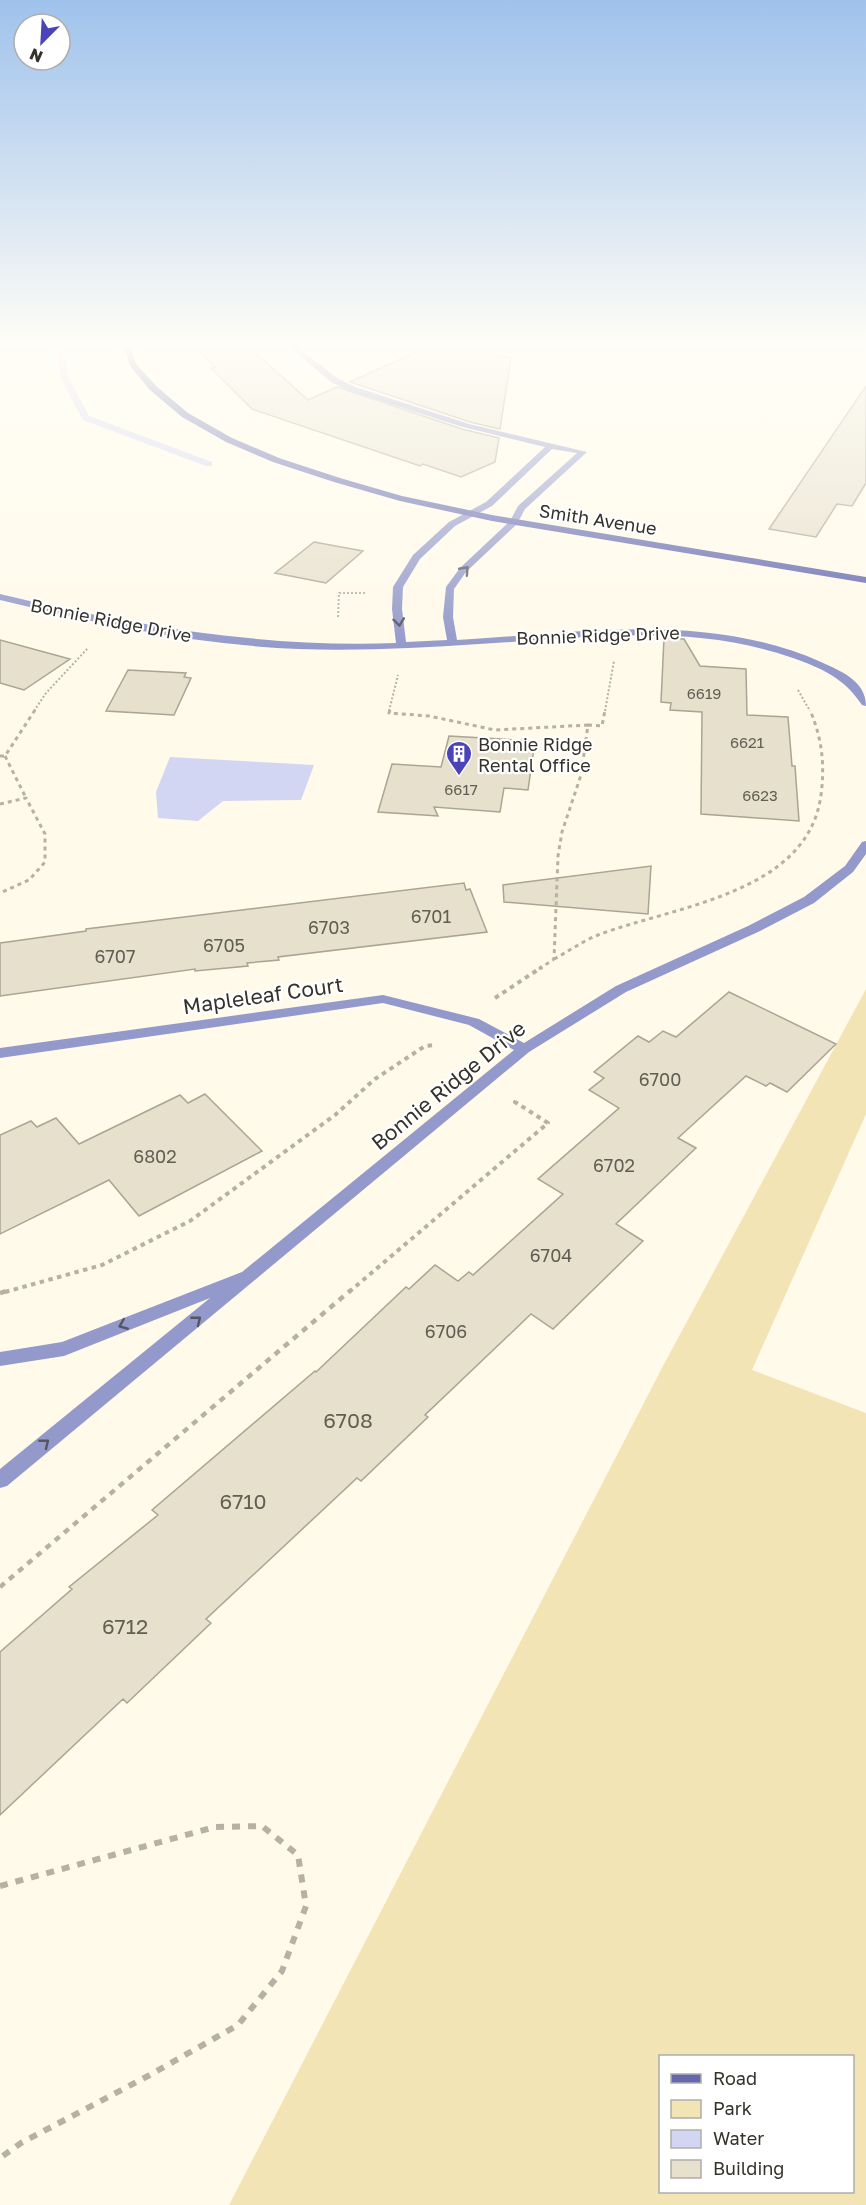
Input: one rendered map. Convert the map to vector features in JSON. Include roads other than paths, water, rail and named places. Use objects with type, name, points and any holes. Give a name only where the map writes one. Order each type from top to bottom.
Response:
[{"type":"main road","name":"Smith Avenue","points":[[241,445],[276,460],[337,480],[470,514],[866,580]]},
{"type":"street","points":[[453,643],[448,617],[449,589],[463,570],[514,522],[521,508],[583,452],[542,445]]},
{"type":"street","points":[[401,645],[397,609],[398,587],[416,557],[452,524],[489,504],[550,447]]},
{"type":"street","name":"Bonnie Ridge Drive","points":[[0,597],[90,619],[165,633],[298,646],[453,643],[644,630],[690,632],[739,638],[783,650],[823,666],[851,684],[866,703]]},
{"type":"street","name":"Bonnie Ridge Drive","points":[[0,1480],[524,1049],[621,989],[753,929],[809,900],[849,869],[866,845]]},
{"type":"street","name":"Mapleleaf Court","points":[[0,1053],[383,999],[474,1022],[524,1049]]},
{"type":"street","name":"Bonnie Ridge Drive","points":[[0,1359],[64,1349],[255,1272]]},
{"type":"water","points":[[170,757],[314,765],[301,800],[223,801],[198,821],[158,818],[156,792]]},
{"type":"waterway","points":[[158,445],[209,464]]},
{"type":"place","name":"Bonnie Ridge Rental Office","points":[[459,777]]}]
